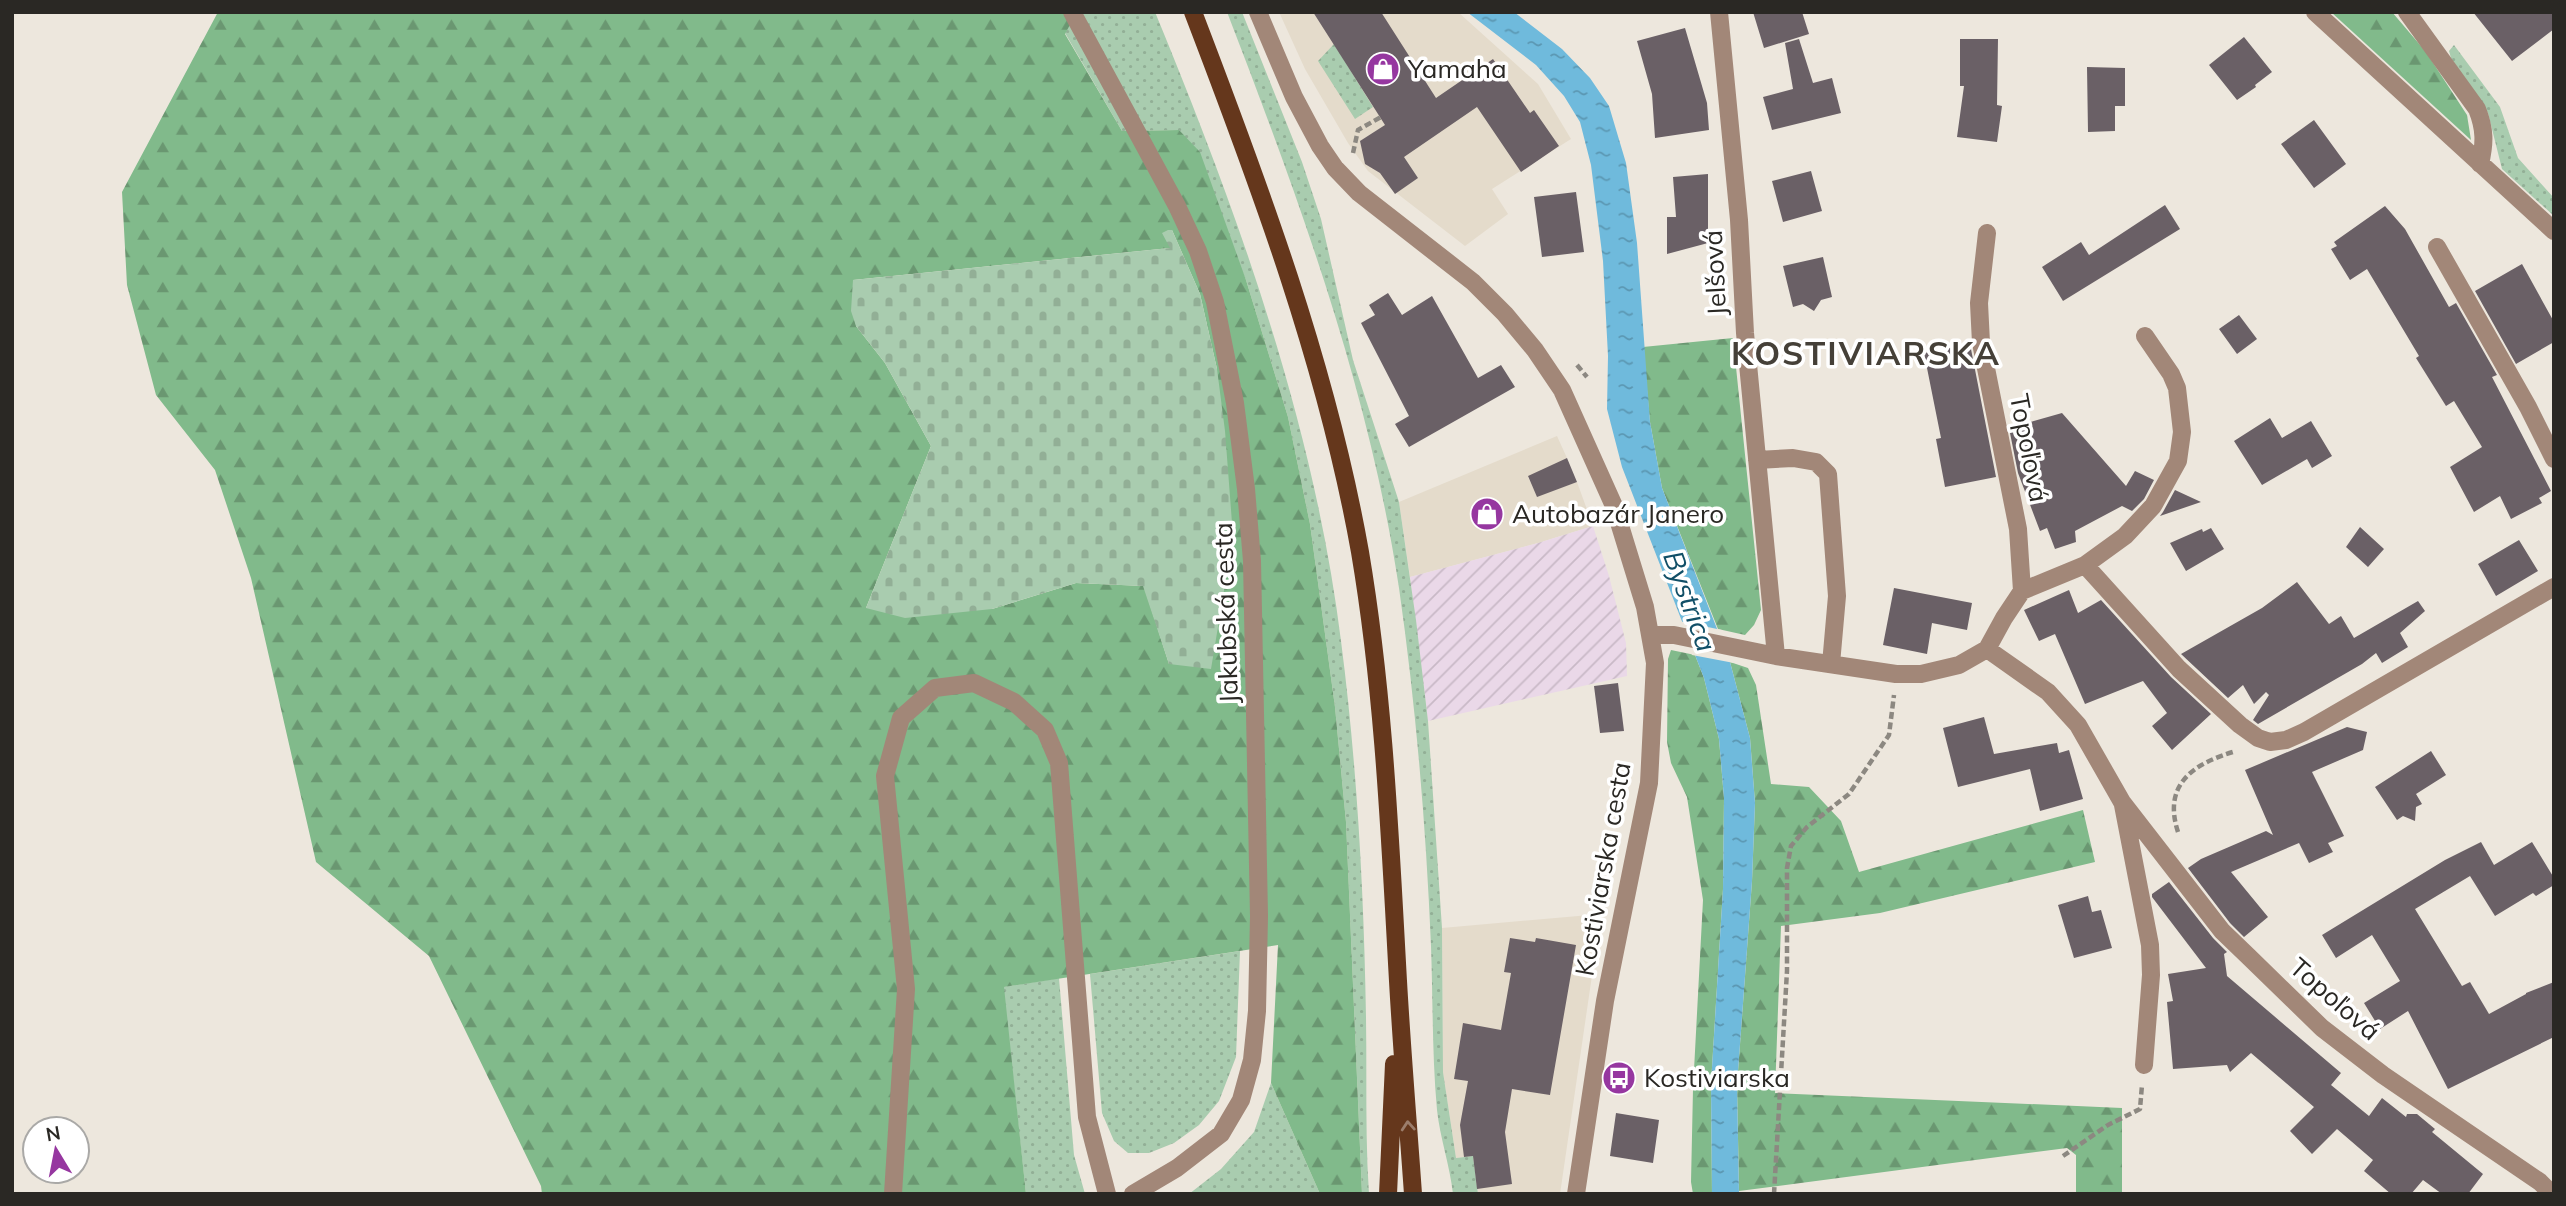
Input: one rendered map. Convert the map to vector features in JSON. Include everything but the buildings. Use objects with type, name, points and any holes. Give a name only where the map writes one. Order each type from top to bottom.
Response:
[{"type":"main road","points":[[1193,12],[1269,217],[1344,472],[1360,551],[1383,737],[1413,1194]]},
{"type":"main road","points":[[1388,1194],[1398,980]]},
{"type":"street","name":"Jakubská cesta","points":[[1072,12],[1177,205],[1198,251],[1216,302],[1235,403],[1252,561],[1259,916],[1257,1011],[1252,1060],[1241,1100],[1220,1134],[1177,1168],[1133,1194]]},
{"type":"street","name":"Kostiviarska cesta","points":[[1258,12],[1294,97],[1335,169],[1359,193],[1473,282],[1506,314],[1562,390],[1614,506],[1637,576],[1655,663],[1649,783],[1605,1001],[1576,1194]]},
{"type":"street","name":"Jelšová","points":[[1719,12],[1776,656]]},
{"type":"street","points":[[2315,12],[2554,231]]},
{"type":"street","points":[[2407,12],[2477,108],[2484,126],[2485,144],[2480,164]]},
{"type":"street","name":"Topoľová","points":[[1987,233],[1979,303],[1981,342],[2018,529],[2022,591]]},
{"type":"street","points":[[2437,247],[2528,407],[2554,459]]},
{"type":"street","points":[[1650,635],[1674,635],[1776,656],[1896,674],[1921,674],[1959,665],[1987,649],[2022,591],[2085,565],[2125,536],[2153,506],[2178,461],[2182,432],[2177,388],[2171,374],[2145,336]]},
{"type":"street","points":[[1758,460],[1793,458],[1816,462],[1828,474],[1837,596],[1831,664]]},
{"type":"street","points":[[2085,565],[2179,669],[2209,698],[2258,738],[2270,742],[2286,740],[2304,732],[2554,587]]},
{"type":"street","name":"Topoľová","points":[[1987,649],[2048,692],[2078,725],[2122,802],[2222,931],[2322,1028],[2383,1075],[2540,1182],[2553,1194]]},
{"type":"street","points":[[893,1194],[906,989],[885,776],[901,718],[935,688],[974,683],[1014,702],[1045,730],[1059,763],[1087,1117],[1107,1194]]},
{"type":"street","name":"Topoľová","points":[[2122,802],[2150,945],[2151,975],[2144,1065]]},
{"type":"path","points":[[1353,154],[1358,130],[1381,117]]},
{"type":"path","points":[[1774,1194],[1787,971],[1787,868],[1791,846],[1807,827],[1849,794],[1889,735],[1896,674]]},
{"type":"path","points":[[2179,836],[2175,824],[2174,802],[2181,783],[2200,764],[2245,748],[2258,738]]},
{"type":"path","points":[[2063,1156],[2108,1125],[2140,1109]]},
{"type":"shaded area","points":[[1279,12],[1458,12],[1538,84],[1571,139],[1492,189],[1508,214],[1465,246],[1368,171],[1348,143],[1305,69]]},
{"type":"shaded area","points":[[1557,436],[1567,458],[1528,477],[1537,496],[1577,482],[1593,526],[1410,577],[1399,502]]},
{"type":"shaded area","points":[[1593,526],[1626,643],[1627,676],[1428,721],[1410,577]]},
{"type":"shaded area","points":[[1601,914],[1560,1194],[1478,1194],[1473,1156],[1456,1158],[1443,1072],[1442,928]]},
{"type":"green space","points":[[218,12],[1077,12],[1065,34],[1122,131],[1179,130],[1200,152],[1246,280],[1288,417],[1310,524],[1335,707],[1346,822],[1362,1194],[1320,1194],[1271,1083],[1278,945],[1004,987],[1026,1194],[542,1194],[541,1186],[429,956],[316,862],[251,578],[215,470],[156,395],[127,285],[122,192]],"holes":[[[1172,230],[1200,294],[1217,369],[1169,664],[1144,586],[1076,583],[992,609],[866,608],[931,446],[885,363],[856,326],[853,280],[1170,248]]]},
{"type":"green space","points":[[1077,12],[1155,12],[1243,242],[1269,320],[1312,479],[1329,560],[1341,641],[1359,829],[1364,923],[1369,1194],[1362,1194],[1346,822],[1335,707],[1310,524],[1288,417],[1246,280],[1179,130],[1122,131],[1065,33]]},
{"type":"green space","points":[[1227,12],[1242,12],[1302,162],[1321,219],[1353,360],[1399,502],[1428,721],[1442,928],[1443,1072],[1456,1158],[1473,1156],[1478,1194],[1453,1194],[1437,1110],[1429,901],[1420,767],[1405,632],[1386,514],[1370,440],[1329,296],[1280,153]]},
{"type":"green space","points":[[2331,12],[2392,12],[2426,52],[2467,115],[2471,140]]},
{"type":"green space","points":[[1334,44],[1373,107],[1355,119],[1318,61]]},
{"type":"green space","points":[[2454,45],[2500,107],[2518,158],[2554,198],[2554,216],[2502,169],[2488,113],[2451,58],[2449,51]]},
{"type":"green space","points":[[1172,230],[1200,294],[1217,369],[1225,431],[1233,536],[1211,669],[1169,664],[1143,586],[1076,583],[992,609],[905,618],[866,608],[931,446],[885,363],[856,326],[851,311],[853,280],[1170,248],[1162,233]]},
{"type":"green space","points":[[1733,338],[1761,610],[1754,625],[1745,635],[1718,629],[1662,488],[1650,422],[1643,347]]},
{"type":"green space","points":[[1671,650],[1695,655],[1704,678],[1719,739],[1724,798],[1723,889],[1711,1084],[1712,1194],[1693,1194],[1691,1182],[1703,900],[1687,797],[1671,763],[1667,742],[1668,659]]},
{"type":"green space","points":[[1730,662],[1748,668],[1756,685],[1771,784],[1809,787],[1841,821],[1859,872],[2083,810],[2095,862],[1880,913],[1781,926],[1775,1093],[2122,1108],[2122,1194],[2076,1194],[2076,1155],[2067,1148],[1739,1191],[1737,1085],[1755,803],[1750,738]]},
{"type":"green space","points":[[1240,951],[1236,1057],[1219,1101],[1199,1125],[1174,1143],[1149,1153],[1128,1153],[1114,1141],[1102,1113],[1090,974]]},
{"type":"green space","points":[[1059,978],[1074,1155],[1085,1194],[1026,1194],[1003,987]]},
{"type":"green space","points":[[1271,1083],[1320,1194],[1189,1194],[1221,1169],[1254,1132]]},
{"type":"water","name":"Bystrica","points":[[1467,12],[1514,12],[1562,49],[1590,78],[1609,106],[1626,163],[1637,243],[1650,422],[1662,488],[1730,662],[1750,738],[1755,803],[1737,1085],[1739,1194],[1712,1194],[1711,1084],[1723,889],[1724,798],[1719,739],[1704,678],[1622,467],[1607,409],[1608,356],[1603,261],[1591,165],[1580,122],[1564,96],[1536,65]]},
{"type":"pier","points":[[1679,621],[1722,630],[1734,663],[1692,655]]},
{"type":"place","name":"Yamaha","points":[[1383,69]]},
{"type":"place","name":"Autobazár Janero","points":[[1487,514]]},
{"type":"place","name":"Kostiviarska","points":[[1619,1078]]},
{"type":"district","name":"KOSTIVIARSKA","points":[[1866,353]]}]
